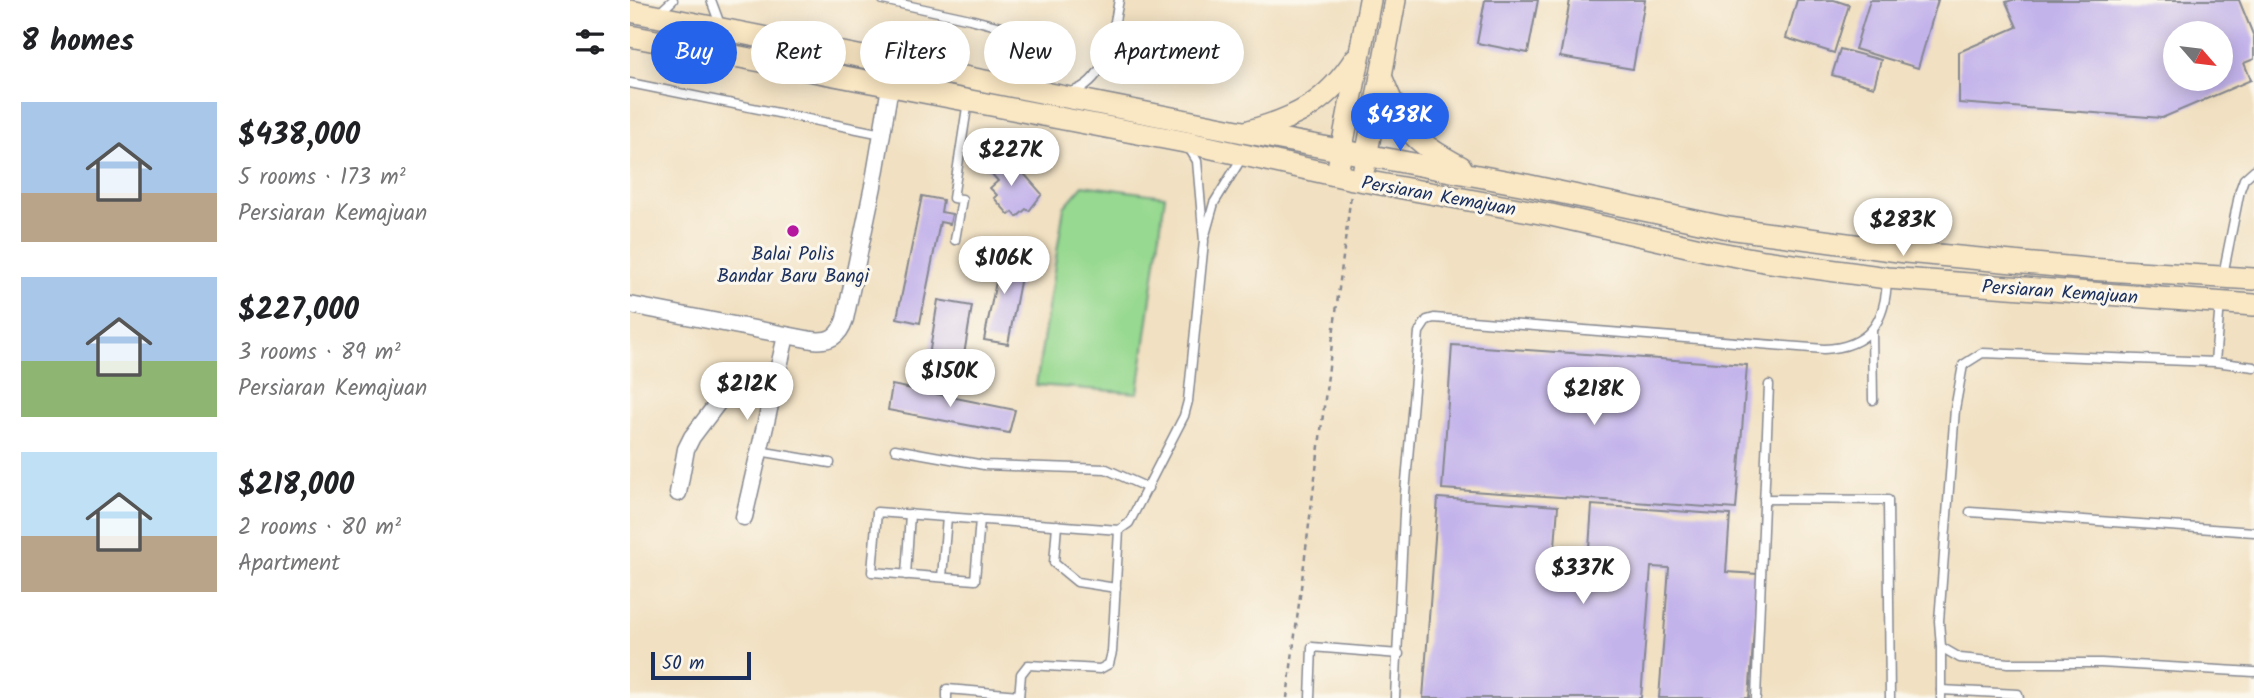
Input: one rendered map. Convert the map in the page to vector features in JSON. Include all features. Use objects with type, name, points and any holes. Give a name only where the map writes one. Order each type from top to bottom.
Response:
[{"type":"main road","points":[[1351,178],[1342,151],[1370,0]]},
{"type":"main road","points":[[1351,178],[1366,155],[1395,0]]},
{"type":"main road","name":"Persiaran Kemajuan","points":[[630,10],[683,21]]},
{"type":"main road","name":"Persiaran Kemajuan","points":[[737,31],[860,55]]},
{"type":"main road","name":"Persiaran Kemajuan","points":[[630,36],[1185,142],[1351,178],[1551,215],[1709,251],[1887,278],[2254,305]]},
{"type":"main road","points":[[1243,132],[1284,121],[1305,110],[1332,89],[1360,52]]},
{"type":"main road","points":[[1381,76],[1393,106],[1410,134],[1429,149],[1478,176]]},
{"type":"main road","name":"Persiaran Kemajuan","points":[[970,78],[1756,232],[1906,252],[2088,269],[2254,279]]},
{"type":"street","points":[[630,305],[786,335],[831,340],[842,328],[891,84]]},
{"type":"street","points":[[744,517],[786,335]]},
{"type":"street","points":[[678,493],[686,449],[726,393],[744,376],[777,371]]},
{"type":"lane","points":[[656,16],[673,0]]},
{"type":"lane","points":[[711,0],[718,21]]},
{"type":"lane","points":[[883,0],[984,23]]},
{"type":"lane","points":[[1058,96],[1082,89],[1097,77],[1110,44],[1118,0]]},
{"type":"lane","points":[[630,83],[882,134]]},
{"type":"lane","points":[[955,240],[962,199],[953,198],[968,101]]},
{"type":"lane","points":[[980,519],[975,580],[872,572],[877,512],[980,519],[1119,530],[1129,523],[1184,416],[1188,401],[1203,241],[1197,161],[1185,142]]},
{"type":"lane","points":[[1203,241],[1214,203],[1244,155]]},
{"type":"lane","points":[[2222,278],[2240,190],[2244,179],[2254,170]]},
{"type":"lane","points":[[1395,698],[1405,493],[1416,359],[1419,332],[1427,320],[1461,320],[1824,349],[1843,348],[1872,331],[1881,317],[1887,278]]},
{"type":"lane","points":[[2215,362],[2220,303]]},
{"type":"lane","points":[[1872,331],[1873,400]]},
{"type":"lane","points":[[2019,698],[2018,694],[1941,694],[1939,621],[1955,409],[1963,365],[1982,353],[2215,362],[2254,368]]},
{"type":"lane","points":[[1756,698],[1769,385]]},
{"type":"lane","points":[[895,449],[984,465],[1105,469],[1148,488]]},
{"type":"lane","points":[[759,451],[830,463]]},
{"type":"lane","points":[[1764,499],[1888,500],[1890,698]]},
{"type":"lane","points":[[1970,512],[2254,532]]},
{"type":"lane","points":[[906,575],[910,514]]},
{"type":"lane","points":[[942,577],[947,517]]},
{"type":"lane","points":[[1057,525],[1054,563],[1077,582],[1116,588]]},
{"type":"lane","points":[[947,698],[947,689],[1019,696],[1021,674],[1028,665],[1100,669],[1109,664],[1119,530]]},
{"type":"lane","points":[[1310,698],[1312,647],[1399,654]]},
{"type":"lane","points":[[1941,647],[1960,658],[2008,663],[2101,663],[2254,671]]},
{"type":"path","points":[[1287,698],[1351,178]]},
{"type":"green space","points":[[1083,185],[1165,196],[1138,393],[1036,385],[1064,207]]},
{"type":"building","points":[[1485,0],[1538,0],[1528,53],[1477,43]]},
{"type":"building","points":[[1570,0],[1645,0],[1633,69],[1560,57]]},
{"type":"building","points":[[1797,0],[1834,0],[1849,5],[1834,53],[1786,38]]},
{"type":"building","points":[[1870,0],[1938,0],[1918,68],[1855,49]]},
{"type":"building","points":[[2012,0],[2239,0],[2254,37],[2254,59],[2244,63],[2251,80],[2233,88],[2233,21],[2163,21],[2163,91],[2225,91],[2162,118],[1959,103],[1959,52],[2017,27],[2006,2]]},
{"type":"building","points":[[1840,49],[1881,60],[1874,87],[1832,75]]},
{"type":"building","points":[[984,150],[1009,177],[1019,168],[1042,194],[1029,211],[1026,209],[1017,217],[1013,212],[1009,215],[994,198],[997,195],[990,188],[998,181],[976,156]]},
{"type":"building","points":[[922,196],[943,200],[941,212],[952,214],[950,224],[940,222],[920,323],[897,318]]},
{"type":"building","points":[[1001,251],[1025,256],[1008,344],[984,340],[998,272],[988,270],[990,260],[999,262]]},
{"type":"building","points":[[938,300],[972,306],[962,367],[928,362]]},
{"type":"building","points":[[1452,345],[1747,365],[1736,509],[1442,489]]},
{"type":"building","points":[[892,385],[1015,410],[1009,433],[888,410]]},
{"type":"building","points":[[1438,498],[1558,506],[1554,560],[1588,563],[1592,505],[1730,515],[1726,572],[1758,574],[1749,698],[1659,698],[1669,568],[1651,567],[1641,698],[1423,698]]},
{"type":"place","name":"Balai Polis Bandar Baru Bangi","points":[[793,231]]}]
